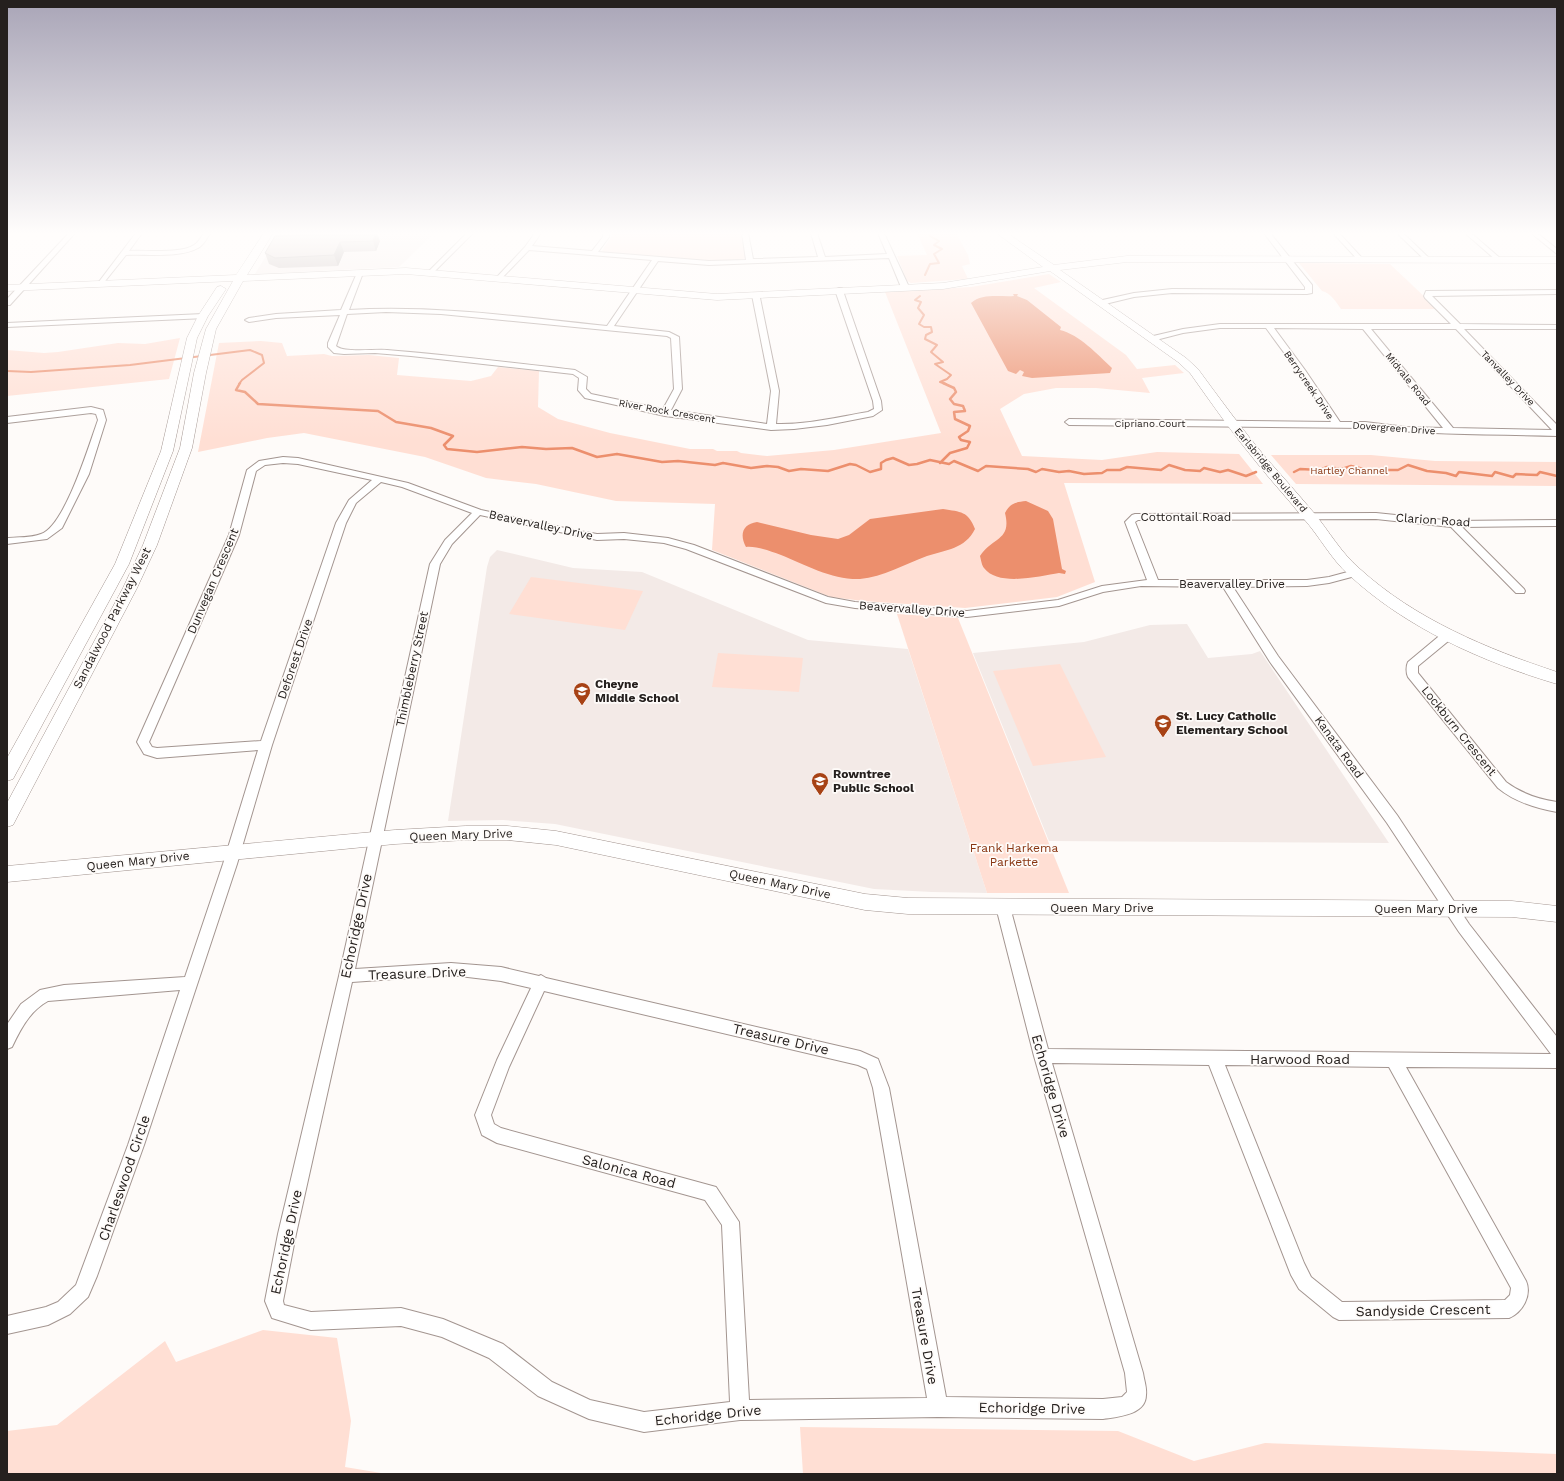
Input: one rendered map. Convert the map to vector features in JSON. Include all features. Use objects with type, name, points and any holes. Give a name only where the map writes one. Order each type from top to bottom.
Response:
[{"type":"street","name":"Sandalwood Parkway West","points":[[7,774],[122,564],[167,451],[190,345],[203,316],[212,302]]},
{"type":"street","name":"Sandalwood Parkway West","points":[[7,820],[130,588],[150,545],[186,448],[207,343],[216,317],[225,302]]},
{"type":"street","name":"River Rock Crescent","points":[[349,302],[332,342],[332,347],[337,351],[375,351],[411,354],[575,372],[582,377],[582,390],[588,396],[665,413],[771,427],[819,423],[870,414],[878,410],[877,401],[843,302]]},
{"type":"street","points":[[609,328],[628,302]]},
{"type":"street","points":[[757,302],[775,390],[771,427]]},
{"type":"street","name":"Tanvalley Drive","points":[[1433,302],[1557,431]]},
{"type":"street","name":"Earlsbridge Boulevard","points":[[1101,303],[1182,360],[1194,371],[1232,423],[1310,517],[1342,560],[1355,573],[1400,608],[1448,635],[1508,662],[1557,678]]},
{"type":"street","points":[[249,320],[272,316],[386,310],[441,312],[668,334],[675,337],[678,389],[665,413]]},
{"type":"street","points":[[7,325],[203,316]]},
{"type":"street","points":[[1152,339],[1183,331],[1220,326],[1556,328]]},
{"type":"street","name":"Berrycreek Drive","points":[[1268,326],[1302,372],[1337,424]]},
{"type":"street","name":"Midvale Road","points":[[1365,326],[1451,432]]},
{"type":"street","points":[[7,541],[44,537],[59,526],[84,474],[102,420],[100,412],[91,410],[8,422]]},
{"type":"street","name":"Cipriano Court","points":[[1069,422],[1232,423]]},
{"type":"street","name":"Dovergreen Drive","points":[[1232,423],[1365,425],[1406,430],[1451,432],[1557,431]]},
{"type":"street","name":"Dunvegan Crescent","points":[[266,745],[157,753],[148,751],[143,742],[234,535],[252,470],[262,463],[283,460],[298,461],[405,485],[478,512]]},
{"type":"street","name":"Deforest Drive","points":[[234,852],[266,745],[341,522],[352,502],[378,479]]},
{"type":"street","name":"Beavervalley Drive","points":[[478,512],[597,537],[624,536],[665,540],[690,547],[826,600],[856,605],[967,614],[1059,603],[1102,588],[1141,583],[1307,583],[1329,580],[1355,573]]},
{"type":"street","name":"Thimbleberry Street","points":[[374,839],[435,564],[448,542],[478,512]]},
{"type":"street","name":"Clarion Road","points":[[1310,517],[1376,516],[1454,524],[1557,524]]},
{"type":"street","name":"Cottontail Road","points":[[1154,584],[1130,522],[1135,517],[1310,517]]},
{"type":"street","points":[[1454,524],[1520,591]]},
{"type":"street","name":"Kanata Road","points":[[1226,584],[1274,659],[1392,819],[1464,928],[1557,1048]]},
{"type":"street","name":"Lockburn Crescent","points":[[1448,635],[1412,665],[1412,674],[1502,785],[1526,800],[1557,807]]},
{"type":"street","name":"Queen Mary Drive","points":[[7,874],[374,839],[466,832],[507,833],[538,835],[599,846],[865,902],[908,906],[1451,909],[1512,910],[1557,914]]},
{"type":"street","name":"Echoridge Drive","points":[[374,839],[346,976],[287,1234],[274,1301],[278,1312],[311,1321],[401,1317],[443,1328],[496,1351],[545,1389],[581,1406],[644,1422],[740,1410],[938,1407],[1103,1409],[1127,1406],[1137,1396],[1134,1373],[1042,1056],[1003,907]]},
{"type":"street","name":"Charleswood Circle","points":[[7,1325],[48,1316],[64,1308],[82,1291],[92,1270],[136,1145],[234,852]]},
{"type":"street","name":"Treasure Drive","points":[[346,976],[451,969],[501,974],[541,982],[860,1058],[873,1064],[880,1088],[938,1407]]},
{"type":"street","name":"Salonica Road","points":[[541,982],[502,1065],[483,1115],[488,1129],[498,1135],[710,1193],[730,1222],[740,1410]]},
{"type":"street","points":[[7,1042],[20,1016],[26,1008],[46,994],[190,983]]},
{"type":"street","name":"Harwood Road","points":[[1042,1056],[1557,1061]]},
{"type":"street","name":"Sandyside Crescent","points":[[1214,1058],[1297,1269],[1311,1288],[1339,1311],[1509,1309],[1518,1299],[1520,1287],[1393,1059]]},
{"type":"shaded area","points":[[1030,302],[1061,327],[1060,330],[1074,336],[1088,346],[1112,368],[1110,373],[1032,378],[1022,376],[1024,372],[1020,370],[1016,374],[1008,371],[971,303]]},
{"type":"shaded area","points":[[1026,501],[1048,511],[1053,519],[1062,569],[1066,571],[1065,574],[1059,573],[1031,578],[1009,579],[990,574],[983,567],[980,556],[990,545],[1000,538],[1006,529],[1005,513],[1009,507],[1014,504]]},
{"type":"shaded area","points":[[943,509],[963,513],[970,519],[975,529],[966,541],[954,548],[927,556],[886,573],[869,578],[850,579],[829,574],[768,550],[755,547],[746,547],[743,538],[746,527],[757,522],[811,535],[838,539],[849,535],[870,519]]},
{"type":"shaded area","points":[[497,550],[573,568],[642,572],[808,640],[908,649],[987,893],[874,889],[555,824],[503,820],[448,821],[487,567],[490,557]]},
{"type":"shaded area","name":"St. Lucy Catholic Elementary School","points":[[1187,624],[1208,658],[1252,654],[1260,651],[1389,843],[1049,841],[973,653],[1084,642],[1150,625]]},
{"type":"green space","points":[[889,302],[1053,302],[1126,355],[1137,369],[1175,365],[1184,373],[1142,378],[1150,393],[1096,388],[1056,388],[1024,394],[1000,409],[1022,456],[1102,460],[1157,452],[1239,454],[1263,484],[1064,483],[1095,582],[1057,597],[965,608],[863,601],[831,597],[712,550],[715,504],[616,501],[536,484],[486,478],[425,457],[304,433],[267,438],[198,452],[219,343],[261,341],[282,343],[287,356],[324,354],[332,356],[369,355],[399,358],[397,375],[471,381],[491,376],[498,367],[539,371],[538,407],[558,419],[610,433],[690,449],[737,451],[741,453],[767,456],[834,450],[941,433]]},
{"type":"green space","points":[[1336,302],[1429,302],[1436,309],[1341,309]]},
{"type":"green space","points":[[180,338],[169,379],[7,396],[7,350],[44,353],[118,343],[145,344]]},
{"type":"green space","name":"Hartley Channel","points":[[1271,455],[1371,455],[1435,461],[1557,462],[1557,486],[1296,484]]},
{"type":"green space","points":[[531,577],[643,591],[625,630],[509,614]]},
{"type":"green space","name":"Frank Harkema Parkette","points":[[897,614],[958,618],[1069,893],[987,893]]},
{"type":"green space","points":[[718,653],[803,658],[799,692],[712,687]]},
{"type":"green space","points":[[1060,664],[1106,757],[1033,766],[993,671]]},
{"type":"green space","points":[[263,1330],[337,1338],[351,1421],[345,1467],[387,1474],[7,1474],[7,1431],[57,1425],[165,1341],[176,1362]]},
{"type":"green space","points":[[800,1427],[1118,1431],[1194,1461],[1265,1443],[1557,1454],[1557,1474],[803,1474]]},
{"type":"waterway","points":[[921,302],[918,308],[924,315],[919,324],[924,327],[931,327],[932,332],[926,335],[925,339],[937,345],[931,352],[943,362],[935,364],[951,375],[947,379],[940,382],[943,383]]},
{"type":"waterway","points":[[7,371],[31,372],[130,365],[250,350],[262,355],[264,363],[239,384]]},
{"type":"waterway","points":[[240,383],[236,390],[245,392],[258,404],[378,411],[396,422],[431,428],[453,436],[444,445],[447,449],[477,452],[522,447],[546,449],[572,448],[597,457],[617,454],[662,462],[678,461],[715,465],[723,463],[751,468],[767,466],[778,467],[789,471],[801,469],[828,471],[850,464],[856,465],[870,472],[881,469],[881,463],[893,458],[909,465],[930,460],[941,462]]},
{"type":"waterway","points":[[941,462],[950,453],[967,448],[970,442],[961,440],[959,437],[968,431],[970,426],[955,419],[954,412],[965,411],[963,406],[954,404],[950,399],[956,392],[954,388],[943,383]]},
{"type":"waterway","points":[[941,462],[949,464],[954,461],[978,471],[986,466],[1028,469],[1036,472],[1042,469],[1059,472],[1069,471],[1084,474],[1102,473],[1107,470],[1120,470],[1127,467],[1161,470],[1169,465],[1185,470],[1200,471],[1204,468],[1220,472],[1228,470],[1246,476],[1256,472]]},
{"type":"waterway","points":[[1294,472],[1300,469],[1320,470],[1327,467],[1342,469],[1351,466],[1368,470],[1398,470],[1408,465],[1427,471],[1446,473],[1456,476],[1459,472],[1492,476],[1495,472],[1513,477],[1516,474],[1537,475],[1540,472],[1557,476]]},
{"type":"place","name":"Cheyne Middle School","points":[[582,706]]},
{"type":"place","name":"St. Lucy Catholic Elementary School","points":[[1163,738]]},
{"type":"place","name":"Rowntree Public School","points":[[820,796]]}]
